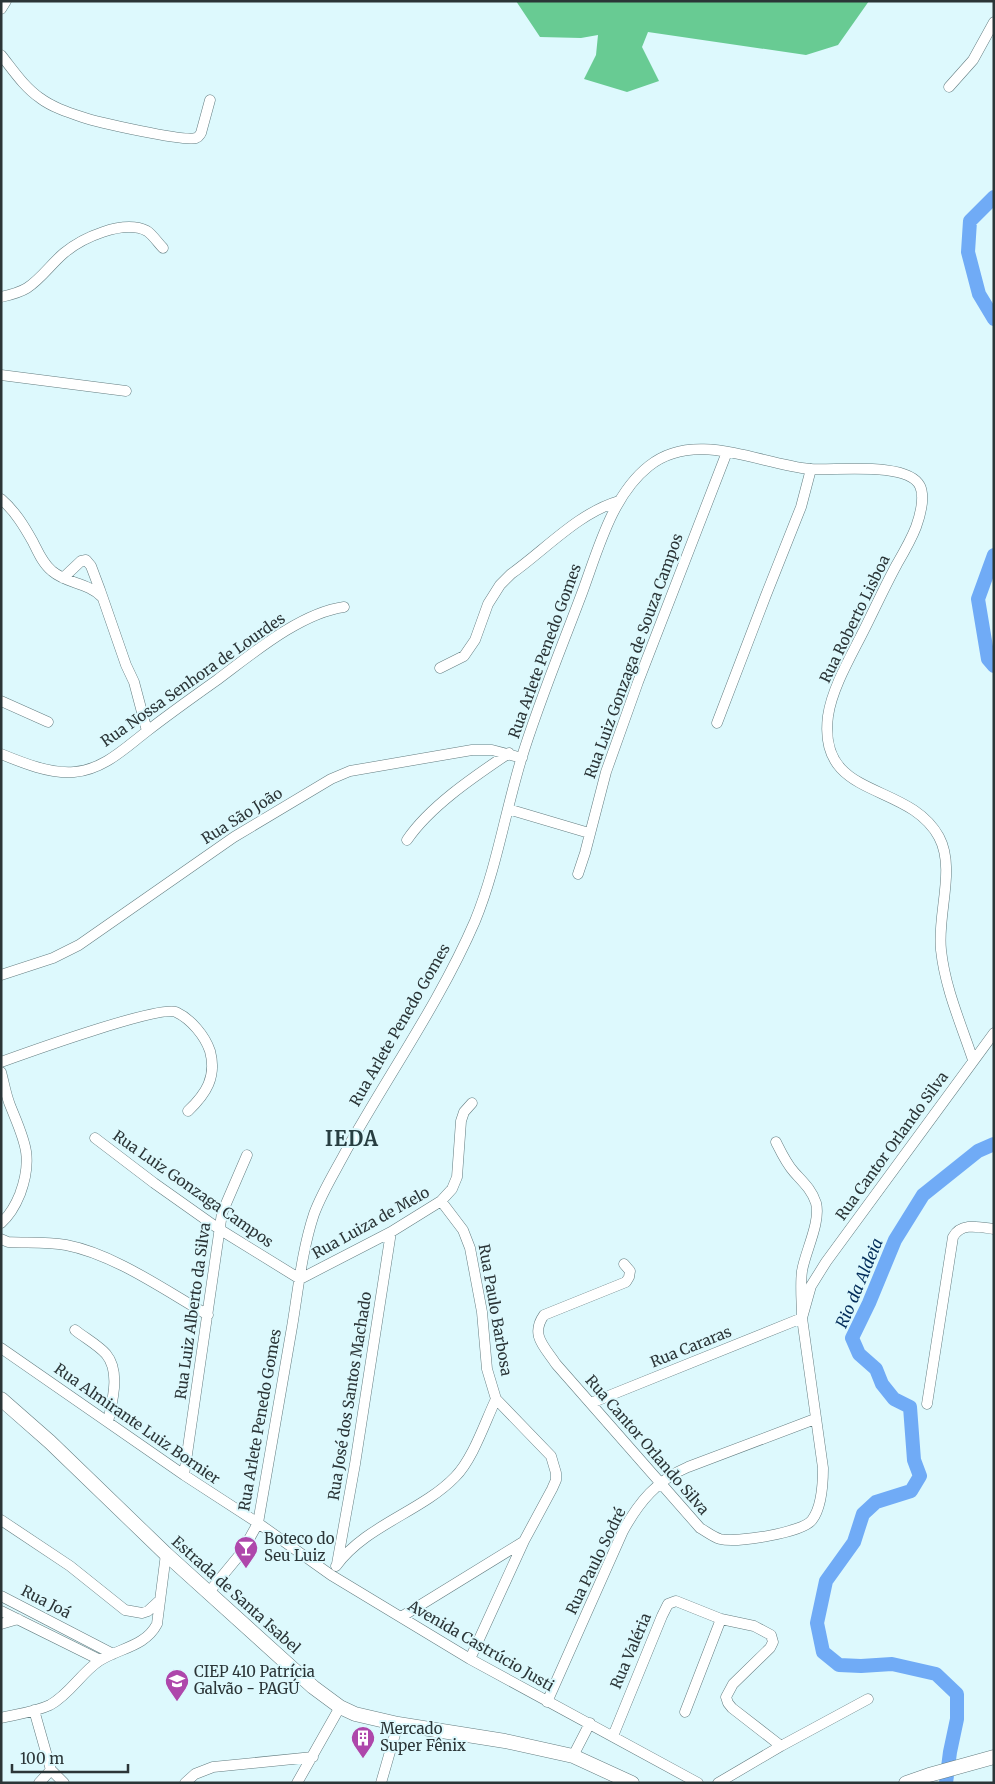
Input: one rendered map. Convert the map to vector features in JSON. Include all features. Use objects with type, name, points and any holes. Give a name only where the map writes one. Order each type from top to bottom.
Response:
[{"type":"main road","name":"Estrada de Santa Isabel","points":[[1,1399],[50,1442],[166,1554],[313,1687],[340,1707],[355,1714],[398,1724],[505,1741],[573,1756],[632,1783]]},
{"type":"main road","points":[[906,1783],[929,1774],[994,1757]]},
{"type":"street","points":[[1,9],[6,1]]},
{"type":"street","points":[[949,87],[973,60],[994,22]]},
{"type":"street","points":[[1,55],[26,87],[40,98],[56,108],[106,123],[174,137],[198,138],[210,100]]},
{"type":"street","points":[[1,297],[29,286],[64,253],[81,240],[111,230],[141,229],[148,232],[162,248]]},
{"type":"street","points":[[1,375],[126,391]]},
{"type":"street","name":"Rua Arlete Penedo Gomes","points":[[210,1592],[242,1552],[258,1523],[300,1279],[314,1213],[367,1113],[436,1000],[475,921],[493,865],[522,758],[600,544],[619,500],[645,469],[669,453],[685,449],[727,452],[811,469],[862,469],[905,474],[919,484],[922,490]]},
{"type":"street","name":"Rua Luiz Gonzaga de Souza Campos","points":[[578,874],[606,772],[618,737],[727,452]]},
{"type":"street","points":[[717,723],[801,507],[811,469]]},
{"type":"street","name":"Rua Roberto Lisboa","points":[[922,490],[920,514],[910,542],[895,568],[844,671],[828,712],[827,737],[831,757],[838,768],[849,777],[908,806],[923,816],[935,830],[943,844],[946,858],[946,873],[940,942],[944,977],[973,1060]]},
{"type":"street","points":[[1,499],[12,509],[44,563],[52,571],[63,578],[95,590],[104,598]]},
{"type":"street","points":[[440,668],[464,656],[475,640],[488,604],[500,585],[511,574],[583,517],[602,506],[619,500]]},
{"type":"street","points":[[63,578],[81,561],[86,560],[91,566],[104,598],[126,665],[134,682],[147,731]]},
{"type":"street","name":"Rua Nossa Senhora de Lourdes","points":[[1,754],[51,770],[76,772],[117,756],[147,731],[259,648],[297,625],[335,609],[344,608]]},
{"type":"street","points":[[1,701],[48,722]]},
{"type":"street","name":"Rua São João","points":[[1,975],[53,958],[79,945],[234,837],[330,779],[350,771],[472,750],[492,750],[522,758]]},
{"type":"street","points":[[408,840],[425,817],[486,768],[509,753]]},
{"type":"street","points":[[508,809],[590,833]]},
{"type":"street","points":[[1,1062],[157,1012],[175,1012],[200,1033],[207,1044],[213,1062],[210,1082],[198,1102],[188,1111]]},
{"type":"street","name":"Rua Cantor Orlando Silva","points":[[624,1264],[630,1271],[630,1277],[626,1282],[552,1310],[544,1315],[539,1322],[537,1332],[539,1340],[556,1364],[700,1528],[713,1537],[722,1540],[741,1540],[795,1530],[812,1520],[823,1489],[823,1468],[802,1318],[811,1286],[826,1262],[994,1033]]},
{"type":"street","points":[[1,1072],[10,1103],[24,1136],[28,1157],[24,1182],[17,1202],[1,1223]]},
{"type":"street","name":"Rua Luiza de Melo","points":[[300,1279],[391,1232],[441,1201],[452,1189],[457,1178],[461,1121],[464,1112],[472,1103]]},
{"type":"street","name":"Rua Luiz Gonzaga Campos","points":[[95,1138],[219,1229],[300,1279]]},
{"type":"street","points":[[776,1142],[786,1162],[811,1192],[816,1204],[815,1225],[808,1244],[802,1273],[802,1318]]},
{"type":"street","name":"Rua Luiz Alberto da Silva","points":[[184,1475],[222,1213],[247,1155]]},
{"type":"street","name":"Rua Paulo Barbosa","points":[[441,1201],[463,1230],[470,1248],[482,1312],[488,1369],[496,1399],[551,1456],[556,1473],[556,1480],[524,1541],[470,1659]]},
{"type":"street","points":[[927,1404],[953,1237],[956,1231],[965,1227],[994,1229]]},
{"type":"street","name":"Rua José dos Santos Machado","points":[[338,1564],[391,1232]]},
{"type":"street","points":[[1,1239],[8,1242],[66,1245],[92,1253],[130,1270],[208,1315]]},
{"type":"street","name":"Rua Cararas","points":[[591,1404],[802,1318]]},
{"type":"street","points":[[75,1330],[105,1353],[112,1365],[114,1380],[108,1422]]},
{"type":"street","name":"Rua Almirante Luiz Bornier","points":[[1,1348],[184,1475],[258,1523]]},
{"type":"street","points":[[331,1575],[338,1564],[366,1538],[432,1495],[456,1476],[467,1461],[496,1399]]},
{"type":"street","name":"Rua Paulo Sodré","points":[[547,1702],[624,1531],[638,1507],[660,1483],[672,1474],[688,1467],[816,1419]]},
{"type":"street","points":[[1,1520],[70,1566],[126,1610],[142,1613],[148,1611],[160,1600]]},
{"type":"street","name":"Avenida Castrúcio Justi","points":[[258,1523],[331,1575],[470,1659],[698,1783]]},
{"type":"street","points":[[401,1617],[524,1541]]},
{"type":"street","points":[[1,1718],[48,1706],[74,1686],[86,1671],[100,1660],[129,1648],[152,1632],[157,1624],[166,1554]]},
{"type":"street","name":"Rua Joá","points":[[1,1596],[74,1640],[100,1660]]},
{"type":"street","name":"Rua Valéria","points":[[613,1736],[668,1604],[679,1602],[721,1619],[754,1626],[771,1635],[773,1642],[770,1648],[733,1684],[726,1696],[732,1708],[781,1746]]},
{"type":"street","name":"Rua Joá","points":[[1,1611],[113,1654]]},
{"type":"street","points":[[1,1624],[18,1619]]},
{"type":"street","points":[[685,1712],[721,1619]]},
{"type":"street","points":[[718,1783],[781,1746],[868,1699]]},
{"type":"street","points":[[297,1783],[340,1707]]},
{"type":"street","points":[[34,1710],[51,1770],[64,1783]]},
{"type":"street","points":[[573,1756],[590,1723]]},
{"type":"street","points":[[381,1783],[398,1724]]},
{"type":"street","points":[[185,1783],[195,1774],[213,1767],[313,1756]]},
{"type":"street","points":[[39,1783],[51,1770]]},
{"type":"green space","points":[[516,1],[869,1],[838,45],[806,55],[648,32],[642,47],[659,81],[627,92],[584,79],[596,55],[598,35],[581,38],[540,37]]},
{"type":"waterway","name":"Rio da Aldeia","points":[[994,197],[970,221],[968,252],[979,294],[994,319]]},
{"type":"waterway","name":"Rio da Aldeia","points":[[994,555],[978,599],[988,659],[994,666]]},
{"type":"waterway","name":"Rio da Aldeia","points":[[946,1783],[957,1719],[957,1694],[936,1674],[892,1664],[839,1665],[823,1652],[817,1623],[826,1581],[854,1542],[863,1514],[876,1502],[911,1491],[920,1476],[914,1460],[910,1407],[894,1399],[882,1384],[876,1369],[859,1354],[852,1338],[869,1303],[895,1240],[923,1195],[978,1151],[994,1144]]},
{"type":"place","name":"Boteco do Seu Luiz","points":[[246,1569]]},
{"type":"place","name":"CIEP 410 Patrícia Galvão - PAGÚ","points":[[177,1702]]},
{"type":"place","name":"Mercado Super Fênix","points":[[363,1759]]},
{"type":"district","name":"IEDA","points":[[352,1139]]}]
